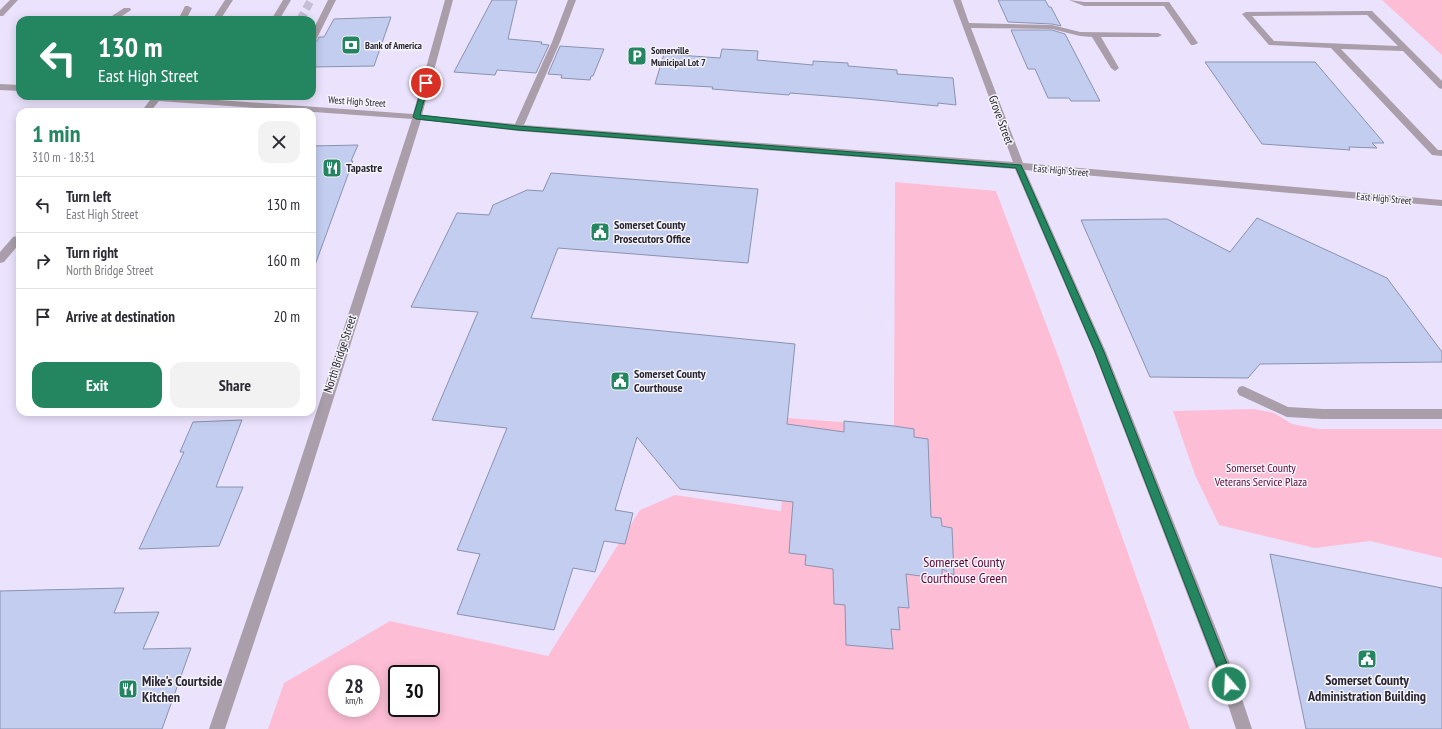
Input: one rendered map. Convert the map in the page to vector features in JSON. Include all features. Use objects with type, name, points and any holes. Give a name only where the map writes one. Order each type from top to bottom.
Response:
[{"type":"street","points":[[0,14],[14,0]]},
{"type":"street","points":[[219,16],[229,0]]},
{"type":"street","points":[[277,16],[287,0]]},
{"type":"street","points":[[316,32],[332,0]]},
{"type":"street","name":"North Bridge Street","points":[[217,729],[296,496],[416,117],[450,0]]},
{"type":"street","points":[[518,128],[556,42],[572,0]]},
{"type":"street","name":"Grove Street","points":[[957,0],[1018,166],[1102,359],[1224,669],[1244,729]]},
{"type":"street","points":[[1073,0],[1084,4],[1166,4],[1194,43]]},
{"type":"street","points":[[184,16],[188,8]]},
{"type":"street","points":[[117,16],[127,10]]},
{"type":"street","points":[[1404,49],[1272,43],[1246,14],[1369,13],[1442,86]]},
{"type":"street","points":[[966,25],[1052,27],[1080,34],[1158,35]]},
{"type":"street","points":[[1095,34],[1115,68]]},
{"type":"street","points":[[1334,46],[1435,153],[1442,153]]},
{"type":"street","points":[[2,89],[16,88]]},
{"type":"street","points":[[148,108],[155,100]]},
{"type":"street","name":"West High Street","points":[[196,100],[298,108]]},
{"type":"street","points":[[258,105],[261,100]]},
{"type":"street","name":"West High Street","points":[[316,109],[416,117]]},
{"type":"street","name":"East High Street","points":[[416,117],[518,128],[1018,166],[1442,203]]},
{"type":"street","points":[[0,246],[16,240]]},
{"type":"street","points":[[0,259],[16,241]]},
{"type":"street","points":[[1243,391],[1287,412],[1323,414],[1442,414]]},
{"type":"green space","points":[[1382,0],[1442,0],[1442,55]]},
{"type":"green space","name":"Somerset County Courthouse Green","points":[[895,182],[996,191],[1060,361],[1190,729],[268,729],[284,683],[390,621],[548,656],[640,510],[675,495],[781,511],[788,418],[894,426]]},
{"type":"green space","name":"Somerset County Veterans Service Plaza","points":[[1254,409],[1274,413],[1292,424],[1318,429],[1442,429],[1442,558],[1370,541],[1315,548],[1219,525],[1195,475],[1173,411]]},
{"type":"building","points":[[492,0],[517,0],[508,39],[542,42],[541,44],[549,45],[536,73],[497,70],[495,75],[454,72]]},
{"type":"building","points":[[998,0],[1045,0],[1049,7],[1051,7],[1061,26],[1052,24],[1008,22]]},
{"type":"building","name":"Bank of America","points":[[391,17],[374,66],[316,67],[316,41],[319,37],[324,37],[334,19]]},
{"type":"building","points":[[1011,30],[1052,30],[1065,34],[1100,101],[1071,101],[1069,98],[1048,98],[1035,69],[1028,69]]},
{"type":"building","points":[[560,46],[604,49],[590,80],[561,78],[562,75],[548,74]]},
{"type":"building","points":[[722,49],[758,51],[757,60],[813,65],[813,61],[848,63],[848,66],[897,70],[897,74],[953,78],[956,105],[938,103],[938,106],[790,93],[789,95],[712,89],[713,87],[655,84],[664,54],[720,58]]},
{"type":"building","points":[[1205,62],[1315,62],[1384,143],[1372,143],[1377,148],[1349,147],[1350,150],[1262,144]]},
{"type":"building","points":[[358,145],[316,262],[316,146]]},
{"type":"building","points":[[551,173],[758,189],[748,263],[558,248],[531,318],[795,344],[787,424],[844,432],[844,421],[894,426],[914,429],[914,437],[928,439],[931,517],[941,518],[942,526],[952,528],[954,575],[942,569],[942,579],[906,574],[909,608],[898,607],[900,630],[891,629],[893,649],[846,645],[845,605],[834,604],[833,569],[805,565],[806,555],[789,553],[793,502],[680,489],[637,437],[615,510],[633,513],[625,544],[604,541],[595,572],[573,568],[554,630],[457,614],[480,554],[457,550],[507,428],[432,420],[478,312],[411,307],[457,213],[489,215],[493,205],[527,190],[543,191]]},
{"type":"building","points":[[1257,218],[1387,278],[1442,352],[1442,362],[1260,364],[1248,378],[1150,377],[1081,220],[1167,219],[1230,252]]},
{"type":"building","points":[[242,420],[216,487],[243,487],[219,546],[139,549],[184,452],[180,452],[193,422]]},
{"type":"building","name":"Somerset County Administration Building","points":[[1270,554],[1442,588],[1442,729],[1306,729]]},
{"type":"building","points":[[124,588],[114,613],[159,612],[143,649],[191,648],[162,729],[0,729],[0,591]]},
{"type":"tunnel","points":[[302,16],[311,0]]},
{"type":"place","name":"Bank of America","points":[[351,45]]},
{"type":"place","name":"Somerville Municipal Lot 7","points":[[637,56]]},
{"type":"place","name":"Tapastre","points":[[332,168]]},
{"type":"place","name":"Somerset County Prosecutors Office","points":[[600,232]]},
{"type":"place","name":"Somerset County Courthouse","points":[[620,381]]},
{"type":"place","name":"Somerset County Administration Building","points":[[1367,659]]},
{"type":"place","name":"Mike's Courtside Kitchen","points":[[128,689]]},
{"type":"route","points":[[426,83],[416,117],[518,128],[1018,166],[1100,352],[1229,684]]}]
